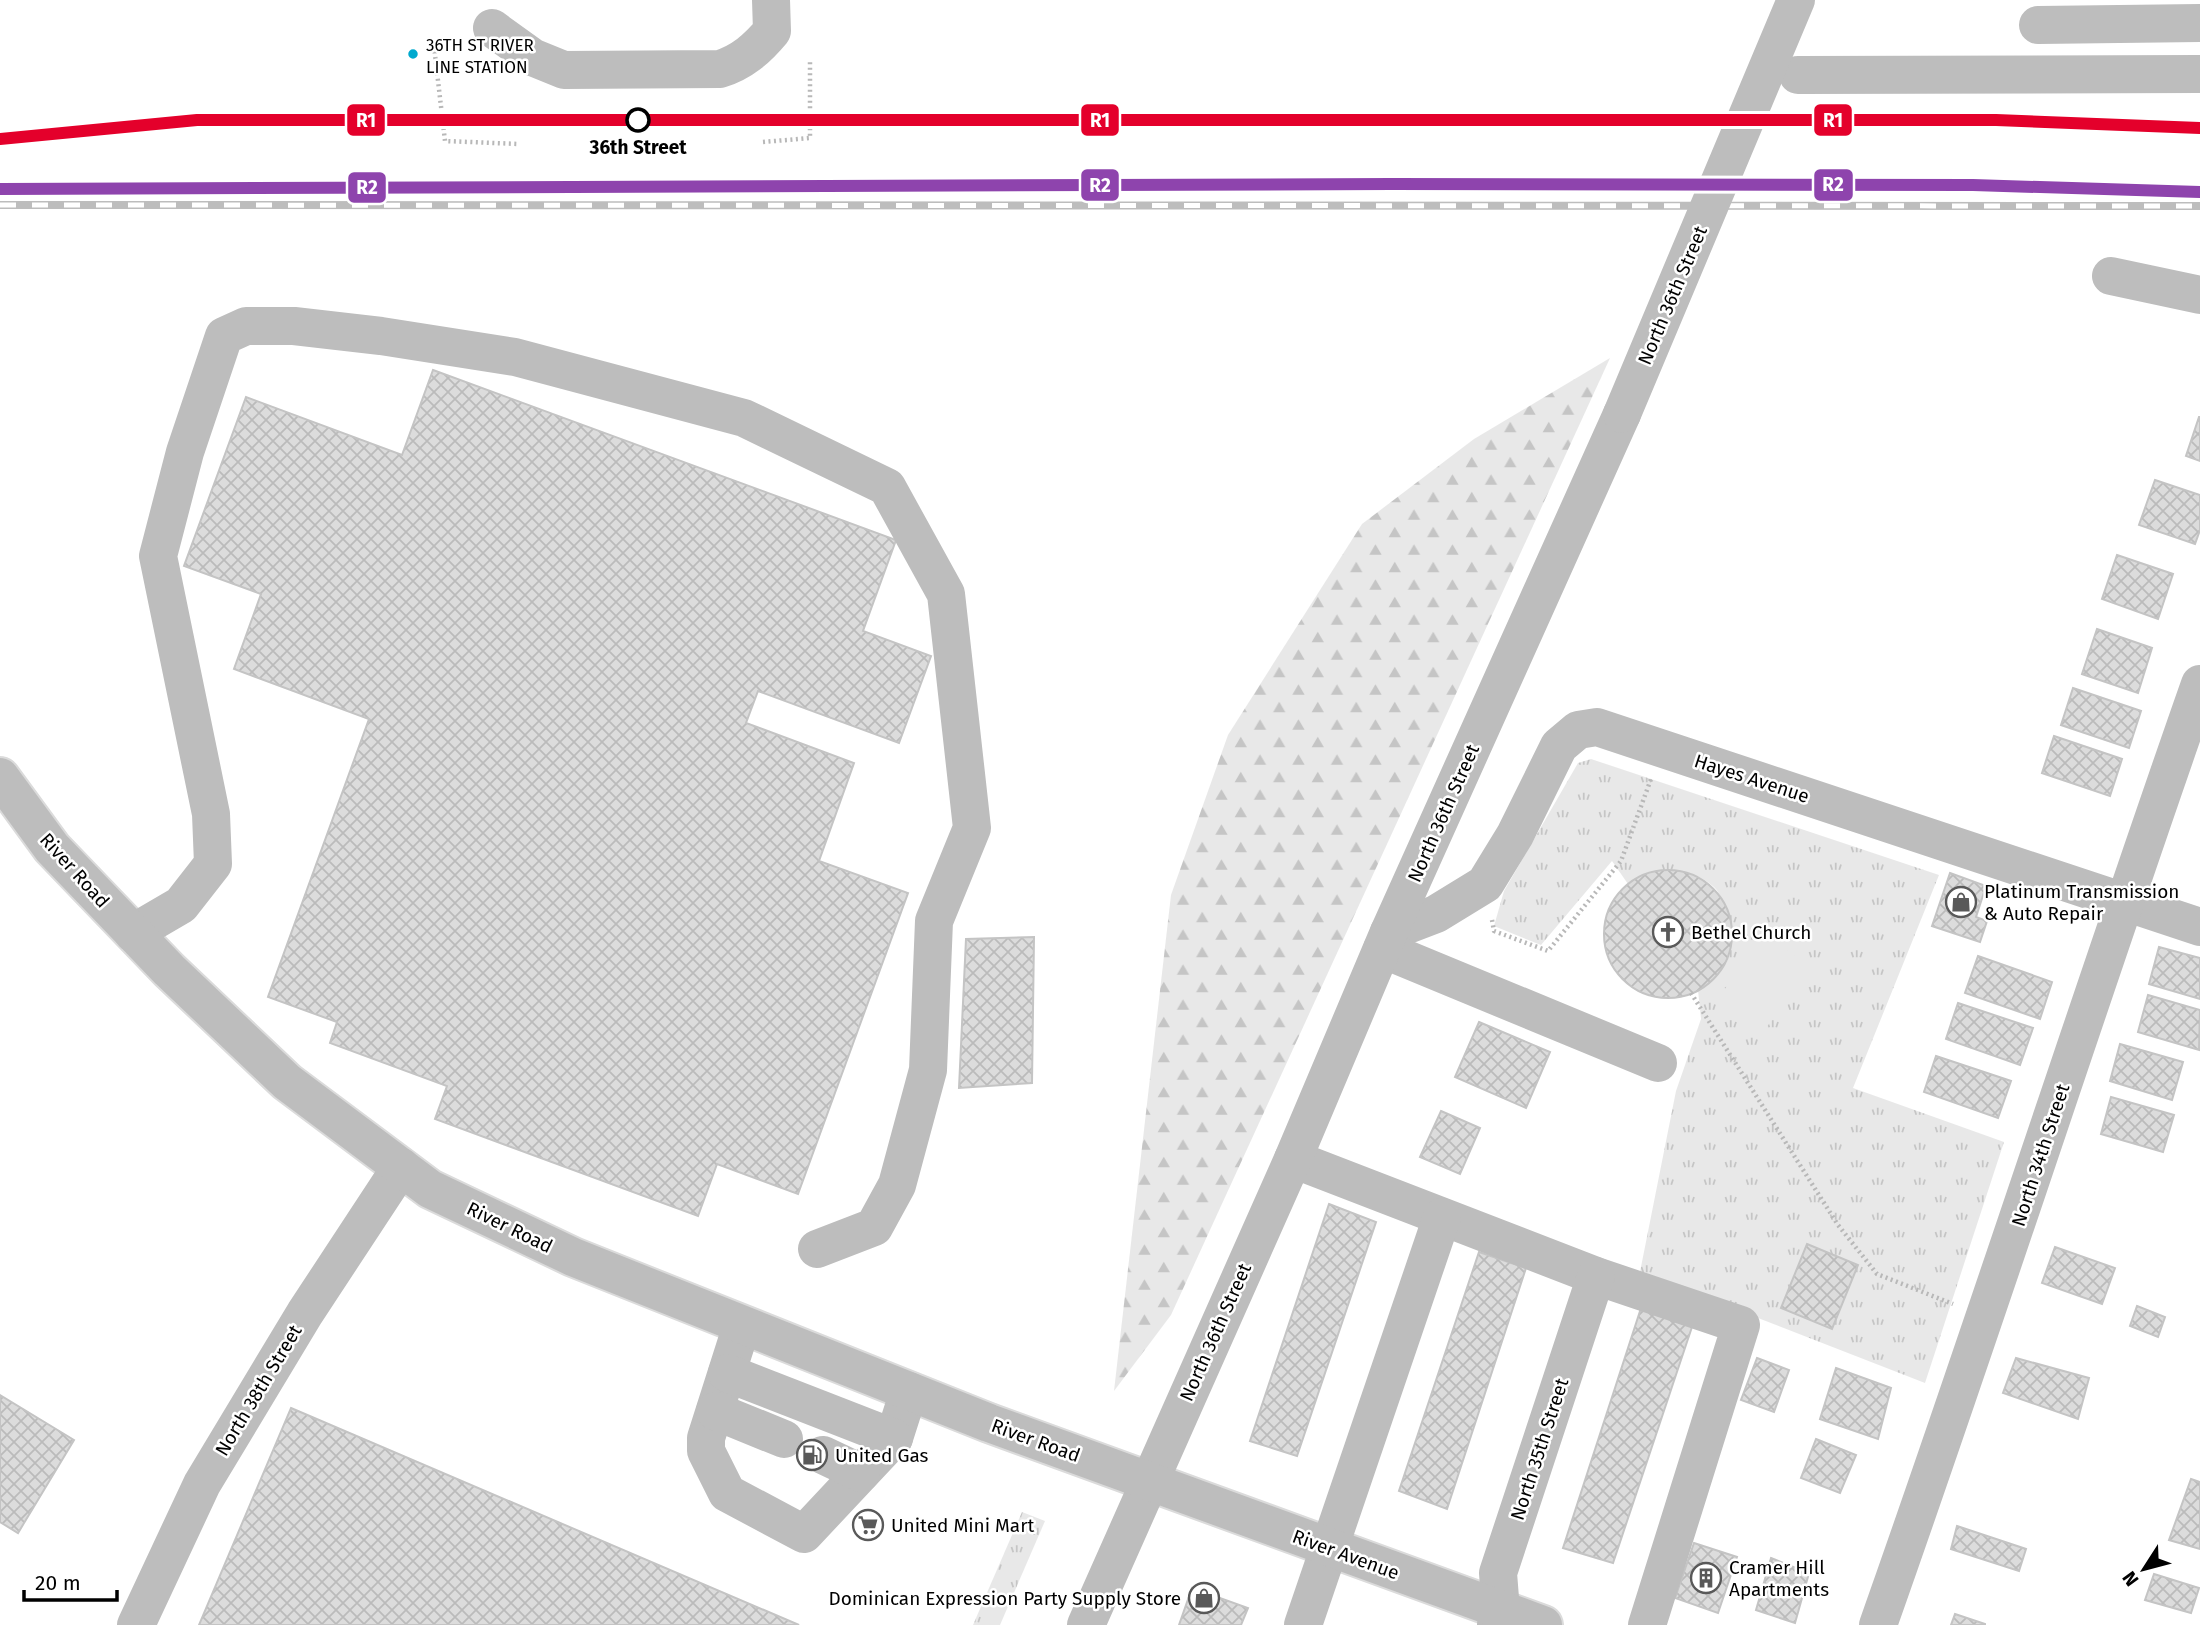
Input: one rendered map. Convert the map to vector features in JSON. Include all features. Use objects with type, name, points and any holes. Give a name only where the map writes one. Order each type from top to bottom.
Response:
[{"type":"street","points":[[492,28],[531,57],[564,70],[720,69],[736,64],[772,31],[771,0]]},
{"type":"street","name":"North 36th Street","points":[[1086,1625],[1293,1159],[1386,941],[1622,414],[1796,0]]},
{"type":"street","points":[[2037,74],[2038,12],[2200,23]]},
{"type":"street","points":[[1798,75],[2200,74]]},
{"type":"street","points":[[2111,276],[2200,295]]},
{"type":"street","points":[[133,933],[181,905],[213,864],[211,814],[158,556],[186,452],[224,336],[246,326],[294,326],[381,335],[515,357],[744,418],[887,487],[946,594],[972,828],[934,921],[929,1070],[897,1185],[874,1227],[817,1249]]},
{"type":"street","name":"North 34th Street","points":[[1878,1625],[1986,1317],[2123,902],[2200,684]]},
{"type":"street","name":"Hayes Avenue","points":[[1386,941],[1485,884],[1515,835],[1559,746],[1578,730],[1597,727],[2200,927]]},
{"type":"street","name":"River Road","points":[[0,777],[51,848],[169,970],[287,1082],[430,1189],[573,1257],[909,1391],[1149,1482]]},
{"type":"street","points":[[1386,941],[1658,1063]]},
{"type":"street","points":[[1293,1159],[1597,1276],[1741,1325],[1647,1625]]},
{"type":"street","name":"North 38th Street","points":[[136,1625],[202,1484],[305,1313],[401,1167]]},
{"type":"street","points":[[1303,1625],[1442,1217]]},
{"type":"street","name":"North 35th Street","points":[[1499,1618],[1498,1573],[1597,1276]]},
{"type":"street","points":[[742,1325],[706,1438],[706,1451],[727,1493],[803,1534],[894,1438],[909,1391]]},
{"type":"street","points":[[727,1373],[894,1438]]},
{"type":"street","points":[[715,1411],[784,1439]]},
{"type":"street","points":[[822,1455],[861,1473]]},
{"type":"street","name":"River Avenue","points":[[1149,1482],[1330,1548],[1499,1618],[1543,1625]]},
{"type":"path","points":[[434,46],[445,141],[519,144]]},
{"type":"path","points":[[764,142],[810,138],[810,62]]},
{"type":"path","points":[[1485,884],[1494,930],[1548,951],[1621,861],[1662,748]]},
{"type":"path","points":[[1691,993],[1838,1224],[1877,1274],[1986,1317]]},
{"type":"green space","points":[[1610,358],[1171,1315],[1114,1391],[1171,895],[1228,735],[1362,524],[1474,439]]},
{"type":"green space","points":[[1591,759],[1939,875],[1853,1088],[2004,1142],[1925,1383],[1758,1318],[1639,1277],[1676,1091],[1701,1019],[1698,990],[1726,963],[1731,949],[1731,932],[1722,900],[1708,882],[1676,870],[1660,870],[1628,884],[1612,861],[1541,945],[1494,926],[1504,891],[1578,763]]},
{"type":"green space","points":[[1763,933],[1809,966],[1762,1034],[1716,1002]]},
{"type":"green space","points":[[1022,1512],[1045,1521],[1000,1625],[973,1625]]},
{"type":"building","points":[[433,370],[896,540],[863,631],[931,656],[899,743],[758,691],[746,723],[854,763],[819,861],[908,893],[798,1194],[717,1164],[698,1216],[435,1119],[447,1086],[330,1043],[337,1022],[268,997],[369,719],[234,669],[261,594],[184,566],[246,397],[402,455]]},
{"type":"building","points":[[2200,417],[2200,461],[2186,456]]},
{"type":"building","points":[[2155,480],[2200,495],[2200,530],[2195,544],[2139,525]]},
{"type":"building","points":[[2117,555],[2173,574],[2158,619],[2102,599]]},
{"type":"building","points":[[2097,629],[2152,648],[2138,693],[2082,674]]},
{"type":"building","points":[[2073,688],[2141,711],[2129,748],[2061,725]]},
{"type":"building","points":[[2054,736],[2122,759],[2110,796],[2042,773]]},
{"type":"building","name":"Bethel Church","points":[[1668,870],[1692,875],[1713,889],[1727,910],[1732,934],[1727,958],[1713,979],[1692,993],[1668,998],[1644,993],[1623,979],[1609,958],[1604,934],[1609,910],[1623,889],[1644,875]]},
{"type":"building","name":"Platinum Transmission & Auto Repair","points":[[1950,873],[1986,886],[1976,917],[1987,921],[1980,942],[1932,926]]},
{"type":"building","points":[[1034,937],[1032,1083],[959,1088],[966,939]]},
{"type":"building","points":[[2159,947],[2200,958],[2200,999],[2149,984]]},
{"type":"building","points":[[1978,956],[2052,982],[2040,1019],[1965,993]]},
{"type":"building","points":[[2148,995],[2200,1010],[2199,1050],[2138,1032]]},
{"type":"building","points":[[1958,1003],[2033,1028],[2020,1065],[1946,1039]]},
{"type":"building","points":[[1479,1022],[1550,1052],[1526,1108],[1455,1077]]},
{"type":"building","points":[[2120,1044],[2183,1062],[2172,1100],[2110,1081]]},
{"type":"building","points":[[1936,1056],[2011,1081],[1998,1118],[1924,1092]]},
{"type":"building","points":[[2111,1097],[2174,1115],[2163,1152],[2101,1134]]},
{"type":"building","points":[[1441,1111],[1480,1128],[1460,1174],[1420,1157]]},
{"type":"building","points":[[1329,1204],[1376,1222],[1297,1456],[1250,1441]]},
{"type":"building","points":[[1807,1244],[1858,1265],[1832,1329],[1781,1308]]},
{"type":"building","points":[[2055,1247],[2115,1268],[2102,1304],[2042,1283]]},
{"type":"building","points":[[1479,1252],[1526,1268],[1447,1509],[1399,1491]]},
{"type":"building","points":[[1642,1305],[1694,1321],[1613,1563],[1563,1548]]},
{"type":"building","points":[[2137,1306],[2165,1317],[2158,1337],[2130,1326]]},
{"type":"building","points":[[1757,1358],[1789,1370],[1774,1412],[1741,1400]]},
{"type":"building","points":[[2016,1358],[2089,1378],[2078,1419],[2003,1393]]},
{"type":"building","points":[[1836,1368],[1891,1388],[1878,1439],[1820,1419]]},
{"type":"building","points":[[0,1395],[74,1440],[18,1533],[0,1522]]},
{"type":"building","points":[[291,1408],[799,1625],[199,1625]]},
{"type":"building","points":[[1816,1439],[1856,1455],[1840,1493],[1801,1478]]},
{"type":"building","points":[[2191,1479],[2200,1482],[2200,1549],[2169,1540]]},
{"type":"building","points":[[1957,1526],[2026,1549],[2019,1571],[1951,1549]]},
{"type":"building","name":"Cramer Hill Apartments","points":[[1694,1543],[1737,1557],[1718,1613],[1675,1598]]},
{"type":"building","points":[[1771,1558],[1809,1573],[1795,1623],[1756,1610]]},
{"type":"building","points":[[2154,1574],[2199,1588],[2191,1613],[2145,1600]]},
{"type":"building","name":"Dominican Expression Party Supply Store","points":[[1192,1588],[1248,1608],[1241,1625],[1179,1625]]},
{"type":"building","points":[[1955,1614],[1985,1624],[1985,1625],[1951,1625]]},
{"type":"railway","points":[[0,189],[1392,184],[1973,185],[2200,192]]},
{"type":"railway","points":[[0,205],[2200,206]]},
{"type":"transit line","name":"R1","points":[[0,139],[197,120],[1996,120],[2200,128]]},
{"type":"transit line","name":"R2","points":[[0,189],[1392,184],[1973,185],[2200,192]]},
{"type":"place","name":"36TH ST RIVER LINE STATION","points":[[413,54]]},
{"type":"place","name":"36th Street","points":[[638,120]]},
{"type":"place","name":"Platinum Transmission & Auto Repair","points":[[1961,902]]},
{"type":"place","name":"Bethel Church","points":[[1668,932]]},
{"type":"place","name":"United Gas","points":[[812,1455]]},
{"type":"place","name":"United Mini Mart","points":[[868,1525]]},
{"type":"place","name":"Cramer Hill Apartments","points":[[1706,1578]]},
{"type":"place","name":"Dominican Expression Party Supply Store","points":[[1204,1598]]}]
